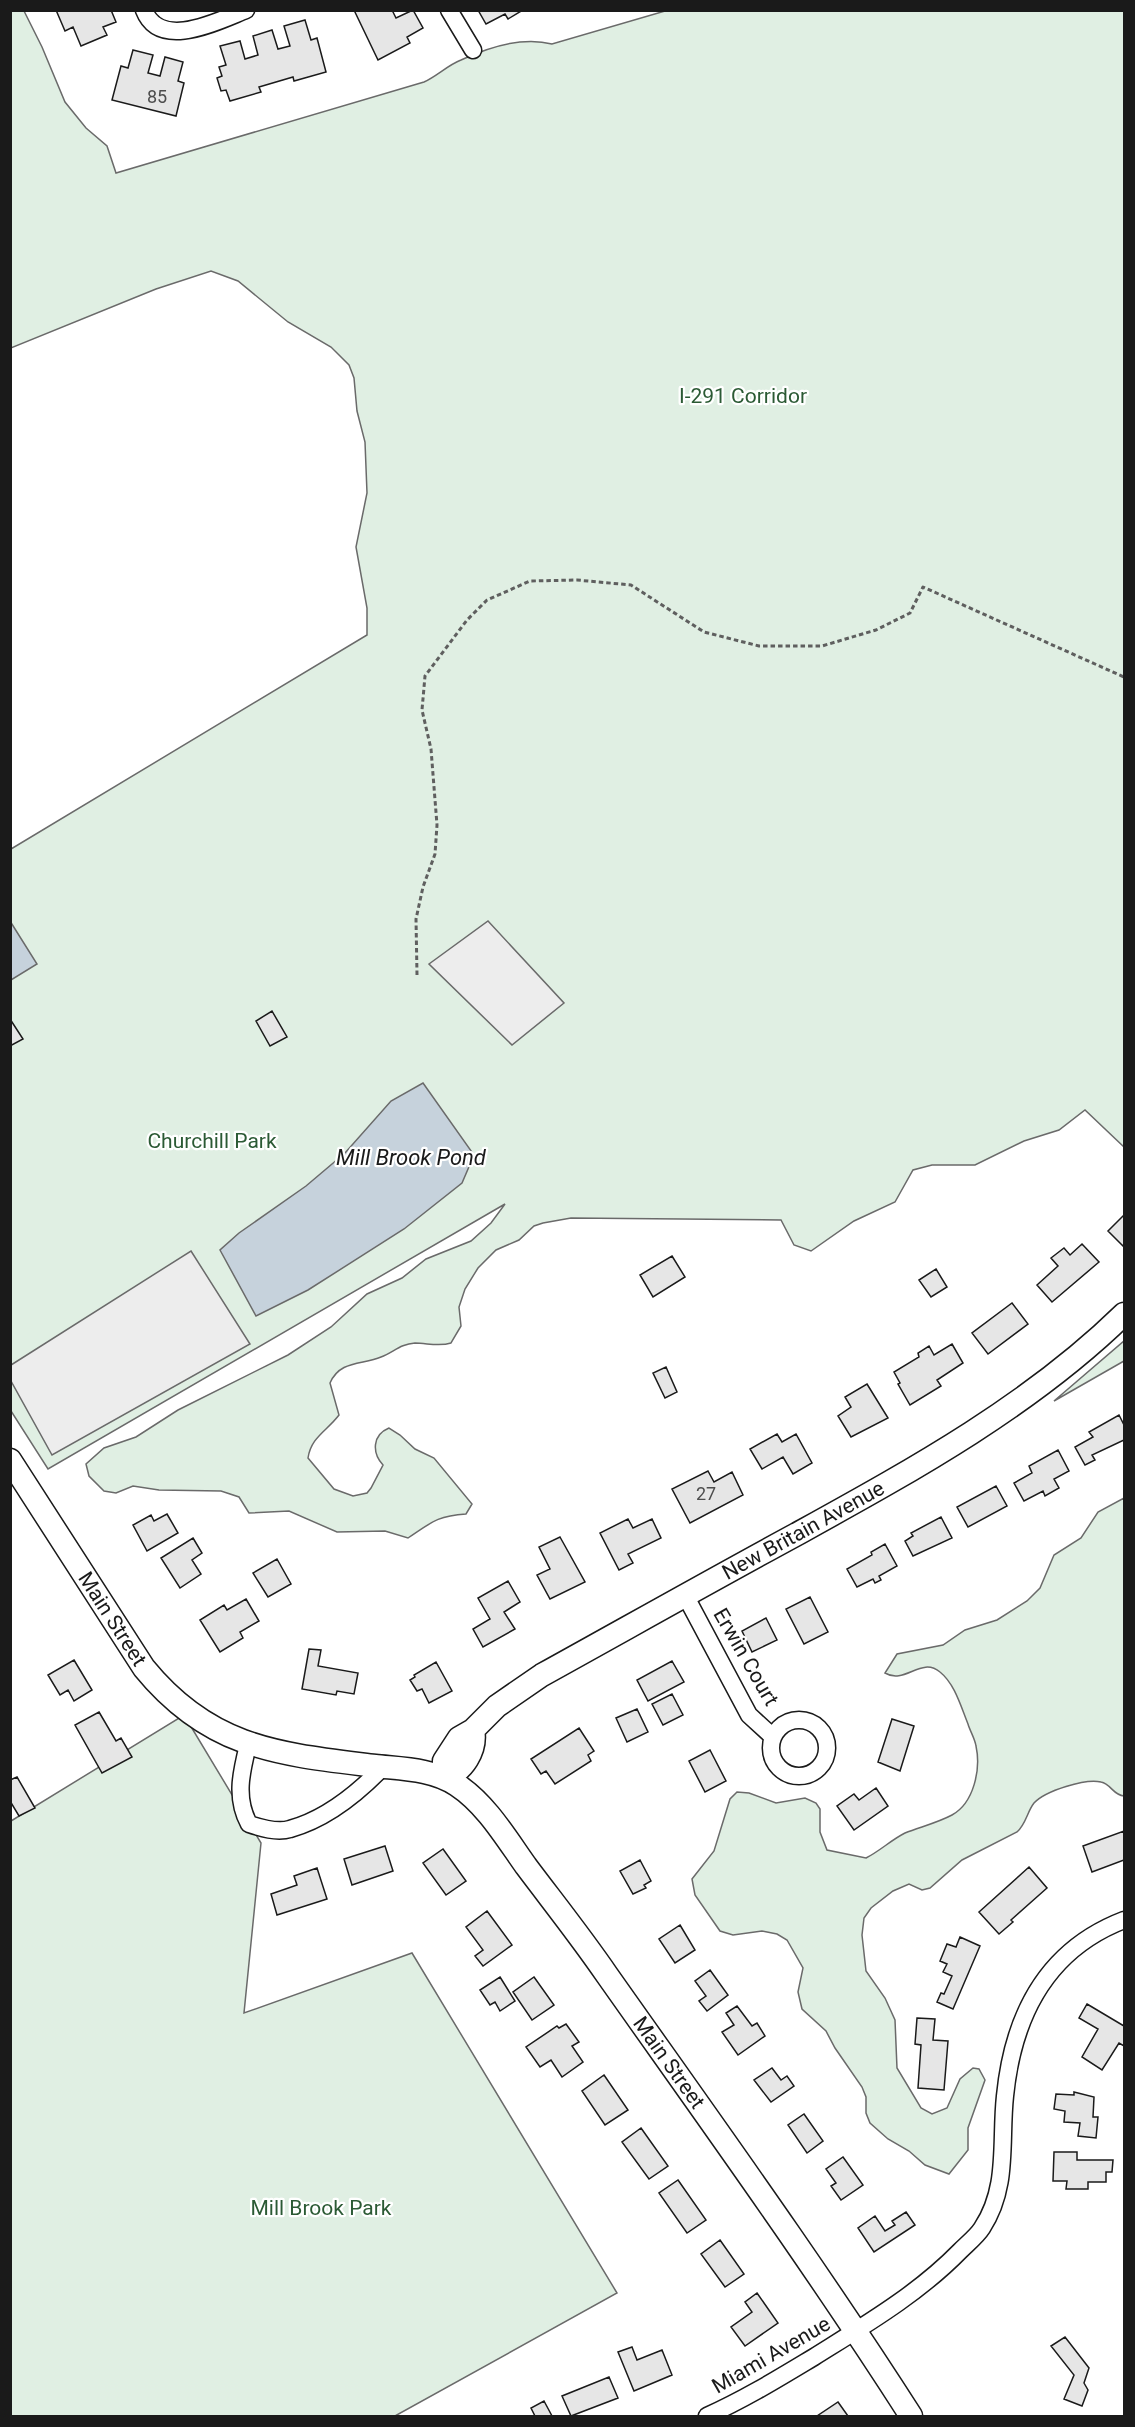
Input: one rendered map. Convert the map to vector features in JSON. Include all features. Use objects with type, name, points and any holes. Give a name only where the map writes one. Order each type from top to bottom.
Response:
[{"type":"main road","name":"New Britain Avenue","points":[[444,1777],[458,1771],[473,1748],[473,1730],[497,1706],[542,1675],[881,1488],[1021,1400],[1100,1338],[1125,1314]]},
{"type":"main road","name":"Main Street","points":[[10,1460],[130,1648],[159,1685],[196,1718],[248,1745],[324,1760],[444,1777],[482,1806],[579,1934],[857,2331],[911,2416]]},
{"type":"street","points":[[144,10],[146,17],[159,28],[188,32],[246,10]]},
{"type":"street","points":[[449,10],[473,50]]},
{"type":"street","name":"Erwin Court","points":[[685,1595],[749,1715],[773,1737]]},
{"type":"street","points":[[248,1745],[239,1792],[242,1811],[249,1824],[267,1829],[289,1830],[326,1812],[359,1792],[383,1767]]},
{"type":"street","name":"Miami Avenue","points":[[707,2416],[738,2402],[857,2331],[913,2293],[945,2266],[982,2229],[998,2196],[1004,2156],[1005,2097],[1014,2043],[1028,2005],[1066,1952],[1096,1931],[1125,1920]]},
{"type":"path","points":[[417,975],[416,919],[423,887],[435,854],[437,825],[431,749],[422,710],[425,676],[467,620],[487,600],[530,581],[577,580],[631,585],[704,632],[759,646],[822,646],[876,630],[910,613],[923,586],[1125,677]]},
{"type":"green space","name":"I-291 Corridor","points":[[11,11],[24,11],[65,102],[86,128],[107,146],[116,173],[424,82],[456,62],[494,47],[529,41],[552,44],[665,11],[1124,11],[1124,1147],[1085,1110],[1059,1130],[1024,1141],[975,1165],[932,1165],[913,1170],[895,1202],[854,1221],[811,1251],[794,1245],[781,1220],[571,1218],[534,1226],[519,1240],[496,1250],[478,1268],[465,1289],[459,1307],[461,1326],[451,1343],[405,1345],[381,1357],[352,1364],[340,1370],[330,1383],[339,1415],[316,1439],[308,1458],[334,1489],[353,1496],[367,1493],[383,1465],[377,1455],[377,1440],[383,1431],[389,1428],[415,1449],[434,1458],[472,1504],[466,1514],[448,1516],[435,1521],[408,1538],[385,1531],[337,1532],[289,1511],[249,1513],[239,1497],[221,1491],[159,1490],[133,1486],[116,1493],[104,1491],[89,1476],[86,1464],[104,1448],[136,1437],[178,1410],[288,1355],[331,1327],[367,1294],[402,1278],[426,1259],[471,1241],[491,1223],[505,1204],[48,1469],[11,1411],[11,849],[367,635],[367,608],[356,547],[367,493],[365,442],[357,411],[354,378],[349,365],[331,347],[288,322],[238,281],[211,271],[156,289],[11,348]]},
{"type":"green space","points":[[1124,1341],[1124,1361],[1054,1401]]},
{"type":"green space","points":[[1124,1498],[1124,1796],[1117,1794],[1104,1783],[1094,1781],[1076,1784],[1047,1794],[1034,1803],[1017,1832],[962,1860],[930,1888],[922,1890],[909,1884],[893,1891],[871,1908],[864,1918],[862,1935],[866,1971],[885,1998],[895,2020],[897,2068],[921,2108],[932,2114],[947,2108],[960,2079],[973,2068],[979,2069],[985,2080],[968,2128],[968,2150],[949,2174],[925,2165],[870,2123],[862,2087],[826,2031],[802,2009],[798,1992],[803,1968],[787,1940],[777,1934],[762,1931],[733,1935],[720,1931],[695,1895],[692,1879],[714,1851],[730,1799],[737,1792],[749,1793],[776,1803],[805,1798],[816,1803],[820,1809],[820,1832],[827,1850],[866,1858],[905,1833],[960,1810],[974,1785],[977,1755],[975,1741],[954,1689],[940,1672],[933,1668],[920,1668],[899,1676],[885,1673],[897,1654],[943,1645],[965,1630],[997,1620],[1027,1601],[1040,1588],[1054,1555],[1081,1538],[1098,1512]]},
{"type":"green space","name":"Mill Brook Park","points":[[184,1715],[261,1843],[244,2013],[412,1953],[617,2293],[395,2416],[11,2416],[11,1821]]},
{"type":"shaded area","points":[[488,921],[564,1003],[512,1045],[429,964]]},
{"type":"shaded area","points":[[191,1251],[250,1344],[52,1455],[11,1381],[11,1365]]},
{"type":"water","points":[[10,921],[37,964],[11,980],[10,980]]},
{"type":"water","name":"Mill Brook Pond","points":[[423,1083],[474,1155],[462,1183],[404,1229],[308,1290],[256,1316],[220,1250],[239,1233],[306,1186],[345,1153],[391,1101]]},
{"type":"building","points":[[56,10],[111,10],[116,22],[103,27],[107,35],[81,46],[73,27],[65,31]]},
{"type":"building","points":[[354,10],[392,10],[396,18],[413,10],[423,28],[407,37],[410,43],[378,60]]},
{"type":"building","points":[[478,10],[523,10],[508,19],[505,14],[486,24]]},
{"type":"building","points":[[305,20],[311,40],[317,38],[326,72],[294,81],[293,77],[259,87],[261,92],[230,101],[226,90],[221,91],[217,78],[222,76],[219,67],[226,65],[220,46],[240,41],[245,59],[258,55],[253,36],[272,30],[278,49],[290,46],[284,26]]},
{"type":"building","points":[[133,50],[153,55],[148,73],[160,76],[165,57],[183,62],[178,81],[184,83],[176,116],[112,100],[121,66],[128,68]]},
{"type":"building","points":[[272,1011],[287,1037],[270,1046],[256,1021]]},
{"type":"building","points":[[10,1019],[23,1039],[10,1046]]},
{"type":"building","points":[[1124,1215],[1124,1244],[1123,1246],[1108,1231]]},
{"type":"building","points":[[1082,1244],[1099,1262],[1052,1302],[1037,1285],[1058,1266],[1051,1258],[1064,1248],[1070,1255]]},
{"type":"building","points":[[672,1256],[685,1277],[653,1297],[640,1275]]},
{"type":"building","points":[[936,1269],[947,1287],[931,1297],[919,1280]]},
{"type":"building","points":[[1012,1303],[1028,1324],[988,1354],[972,1333]]},
{"type":"building","points":[[952,1344],[963,1363],[937,1380],[941,1386],[910,1405],[894,1372],[919,1357],[918,1353],[929,1346],[934,1355]]},
{"type":"building","points":[[666,1367],[677,1392],[665,1398],[653,1373]]},
{"type":"building","points":[[867,1384],[888,1418],[851,1437],[838,1416],[851,1407],[845,1397]]},
{"type":"building","points":[[1119,1415],[1124,1425],[1124,1440],[1092,1455],[1095,1460],[1085,1465],[1075,1447],[1093,1437],[1089,1432]]},
{"type":"building","points":[[777,1434],[782,1442],[796,1434],[812,1463],[793,1474],[783,1457],[762,1469],[750,1449]]},
{"type":"building","points":[[1058,1450],[1069,1471],[1054,1479],[1059,1488],[1045,1496],[1043,1491],[1024,1501],[1014,1483],[1032,1473],[1029,1466]]},
{"type":"building","points":[[708,1471],[714,1482],[732,1472],[743,1495],[690,1523],[672,1489]]},
{"type":"building","points":[[996,1486],[1007,1506],[968,1527],[957,1507]]},
{"type":"building","points":[[167,1514],[178,1533],[147,1551],[133,1525],[151,1515],[154,1521]]},
{"type":"building","points":[[941,1517],[952,1538],[913,1556],[905,1541],[913,1536],[911,1533]]},
{"type":"building","points":[[628,1519],[633,1528],[652,1519],[661,1538],[628,1554],[633,1563],[619,1570],[600,1533]]},
{"type":"building","points":[[560,1537],[585,1582],[550,1599],[537,1575],[550,1569],[539,1547]]},
{"type":"building","points":[[193,1538],[202,1553],[192,1560],[201,1574],[180,1588],[161,1558]]},
{"type":"building","points":[[885,1544],[897,1566],[879,1576],[881,1580],[875,1583],[873,1579],[857,1587],[847,1569],[872,1555],[871,1552]]},
{"type":"building","points":[[277,1559],[291,1584],[268,1597],[253,1573]]},
{"type":"building","points":[[508,1581],[520,1602],[504,1612],[515,1629],[483,1647],[473,1629],[490,1619],[478,1598]]},
{"type":"building","points":[[810,1597],[828,1632],[804,1644],[786,1609]]},
{"type":"building","points":[[246,1599],[259,1621],[240,1632],[243,1638],[220,1652],[200,1620],[224,1605],[227,1610]]},
{"type":"building","points":[[766,1618],[777,1640],[752,1652],[742,1631]]},
{"type":"building","points":[[309,1649],[321,1650],[318,1666],[358,1673],[354,1694],[337,1691],[336,1695],[302,1689]]},
{"type":"building","points":[[74,1660],[92,1690],[74,1701],[68,1690],[60,1695],[48,1675]]},
{"type":"building","points":[[672,1661],[684,1682],[648,1701],[637,1680]]},
{"type":"building","points":[[436,1662],[452,1691],[429,1703],[422,1689],[417,1691],[410,1680],[415,1677],[414,1675]]},
{"type":"building","points":[[672,1694],[683,1715],[663,1725],[652,1704]]},
{"type":"building","points":[[637,1709],[648,1732],[627,1742],[616,1718]]},
{"type":"building","points":[[99,1712],[116,1741],[121,1738],[132,1757],[102,1773],[75,1725]]},
{"type":"building","points":[[892,1719],[914,1726],[900,1771],[878,1762]]},
{"type":"building","points":[[579,1728],[594,1751],[588,1755],[591,1761],[555,1784],[546,1771],[541,1774],[531,1759]]},
{"type":"building","points":[[710,1750],[726,1781],[705,1792],[689,1761]]},
{"type":"building","points":[[17,1777],[35,1808],[19,1816],[10,1801],[10,1780]]},
{"type":"building","points":[[876,1788],[888,1806],[854,1830],[837,1806],[854,1794],[859,1800]]},
{"type":"building","points":[[1124,1831],[1124,1860],[1092,1872],[1083,1846]]},
{"type":"building","points":[[385,1846],[393,1871],[352,1885],[344,1859]]},
{"type":"building","points":[[443,1849],[466,1881],[446,1895],[423,1863]]},
{"type":"building","points":[[640,1860],[651,1881],[644,1885],[646,1888],[633,1894],[620,1871]]},
{"type":"building","points":[[1029,1867],[1047,1888],[1011,1920],[1013,1922],[999,1934],[979,1912]]},
{"type":"building","points":[[317,1868],[327,1899],[277,1915],[271,1894],[297,1885],[294,1876]]},
{"type":"building","points":[[487,1911],[512,1945],[483,1966],[475,1956],[483,1950],[466,1927]]},
{"type":"building","points":[[680,1925],[695,1950],[675,1963],[659,1939]]},
{"type":"building","points":[[960,1937],[980,1946],[953,2009],[937,2002],[941,1993],[944,1994],[952,1976],[943,1972],[947,1964],[940,1961],[947,1944],[956,1947]]},
{"type":"building","points":[[710,1970],[728,1995],[707,2011],[699,2001],[706,1996],[695,1981]]},
{"type":"building","points":[[500,1977],[515,2001],[500,2011],[495,2002],[490,2005],[480,1990]]},
{"type":"building","points":[[534,1977],[554,2005],[532,2020],[513,1992]]},
{"type":"building","points":[[1087,2004],[1124,2026],[1124,2046],[1119,2043],[1102,2070],[1082,2057],[1098,2029],[1079,2018]]},
{"type":"building","points":[[737,2006],[752,2026],[757,2023],[765,2036],[738,2055],[722,2032],[734,2025],[726,2013]]},
{"type":"building","points":[[917,2018],[935,2019],[933,2040],[948,2041],[944,2090],[918,2088],[921,2045],[915,2044]]},
{"type":"building","points":[[566,2024],[579,2042],[572,2046],[583,2062],[562,2077],[551,2060],[540,2067],[526,2047],[557,2026],[559,2028]]},
{"type":"building","points":[[772,2068],[781,2080],[787,2076],[794,2086],[771,2102],[754,2080]]},
{"type":"building","points":[[604,2075],[628,2110],[605,2125],[582,2091]]},
{"type":"building","points":[[1074,2092],[1094,2097],[1093,2117],[1098,2117],[1096,2138],[1078,2136],[1080,2123],[1064,2122],[1065,2111],[1054,2109],[1056,2094],[1074,2095]]},
{"type":"building","points":[[804,2114],[823,2141],[807,2153],[788,2125]]},
{"type":"building","points":[[641,2128],[668,2166],[649,2179],[622,2142]]},
{"type":"building","points":[[1054,2152],[1077,2152],[1077,2160],[1113,2160],[1112,2172],[1106,2172],[1106,2182],[1088,2182],[1088,2189],[1066,2189],[1067,2181],[1053,2181]]},
{"type":"building","points":[[843,2157],[863,2185],[841,2200],[831,2186],[836,2183],[826,2169]]},
{"type":"building","points":[[678,2180],[706,2220],[687,2233],[659,2193]]},
{"type":"building","points":[[906,2212],[915,2225],[874,2252],[858,2228],[875,2216],[885,2231],[895,2225],[892,2221]]},
{"type":"building","points":[[720,2240],[744,2274],[725,2287],[701,2254]]},
{"type":"building","points":[[757,2293],[778,2323],[745,2346],[731,2327],[752,2312],[745,2302]]},
{"type":"building","points":[[1065,2337],[1089,2368],[1084,2383],[1088,2390],[1082,2406],[1064,2399],[1074,2375],[1051,2346]]},
{"type":"building","points":[[632,2347],[637,2360],[662,2350],[672,2375],[634,2391],[618,2352]]},
{"type":"building","points":[[609,2377],[618,2398],[571,2416],[562,2396]]},
{"type":"building","points":[[544,2401],[552,2416],[535,2416],[531,2408]]},
{"type":"building","points":[[838,2402],[848,2416],[817,2416]]},
{"type":"park label","name":"Churchill Park","points":[[212,1141]]}]
